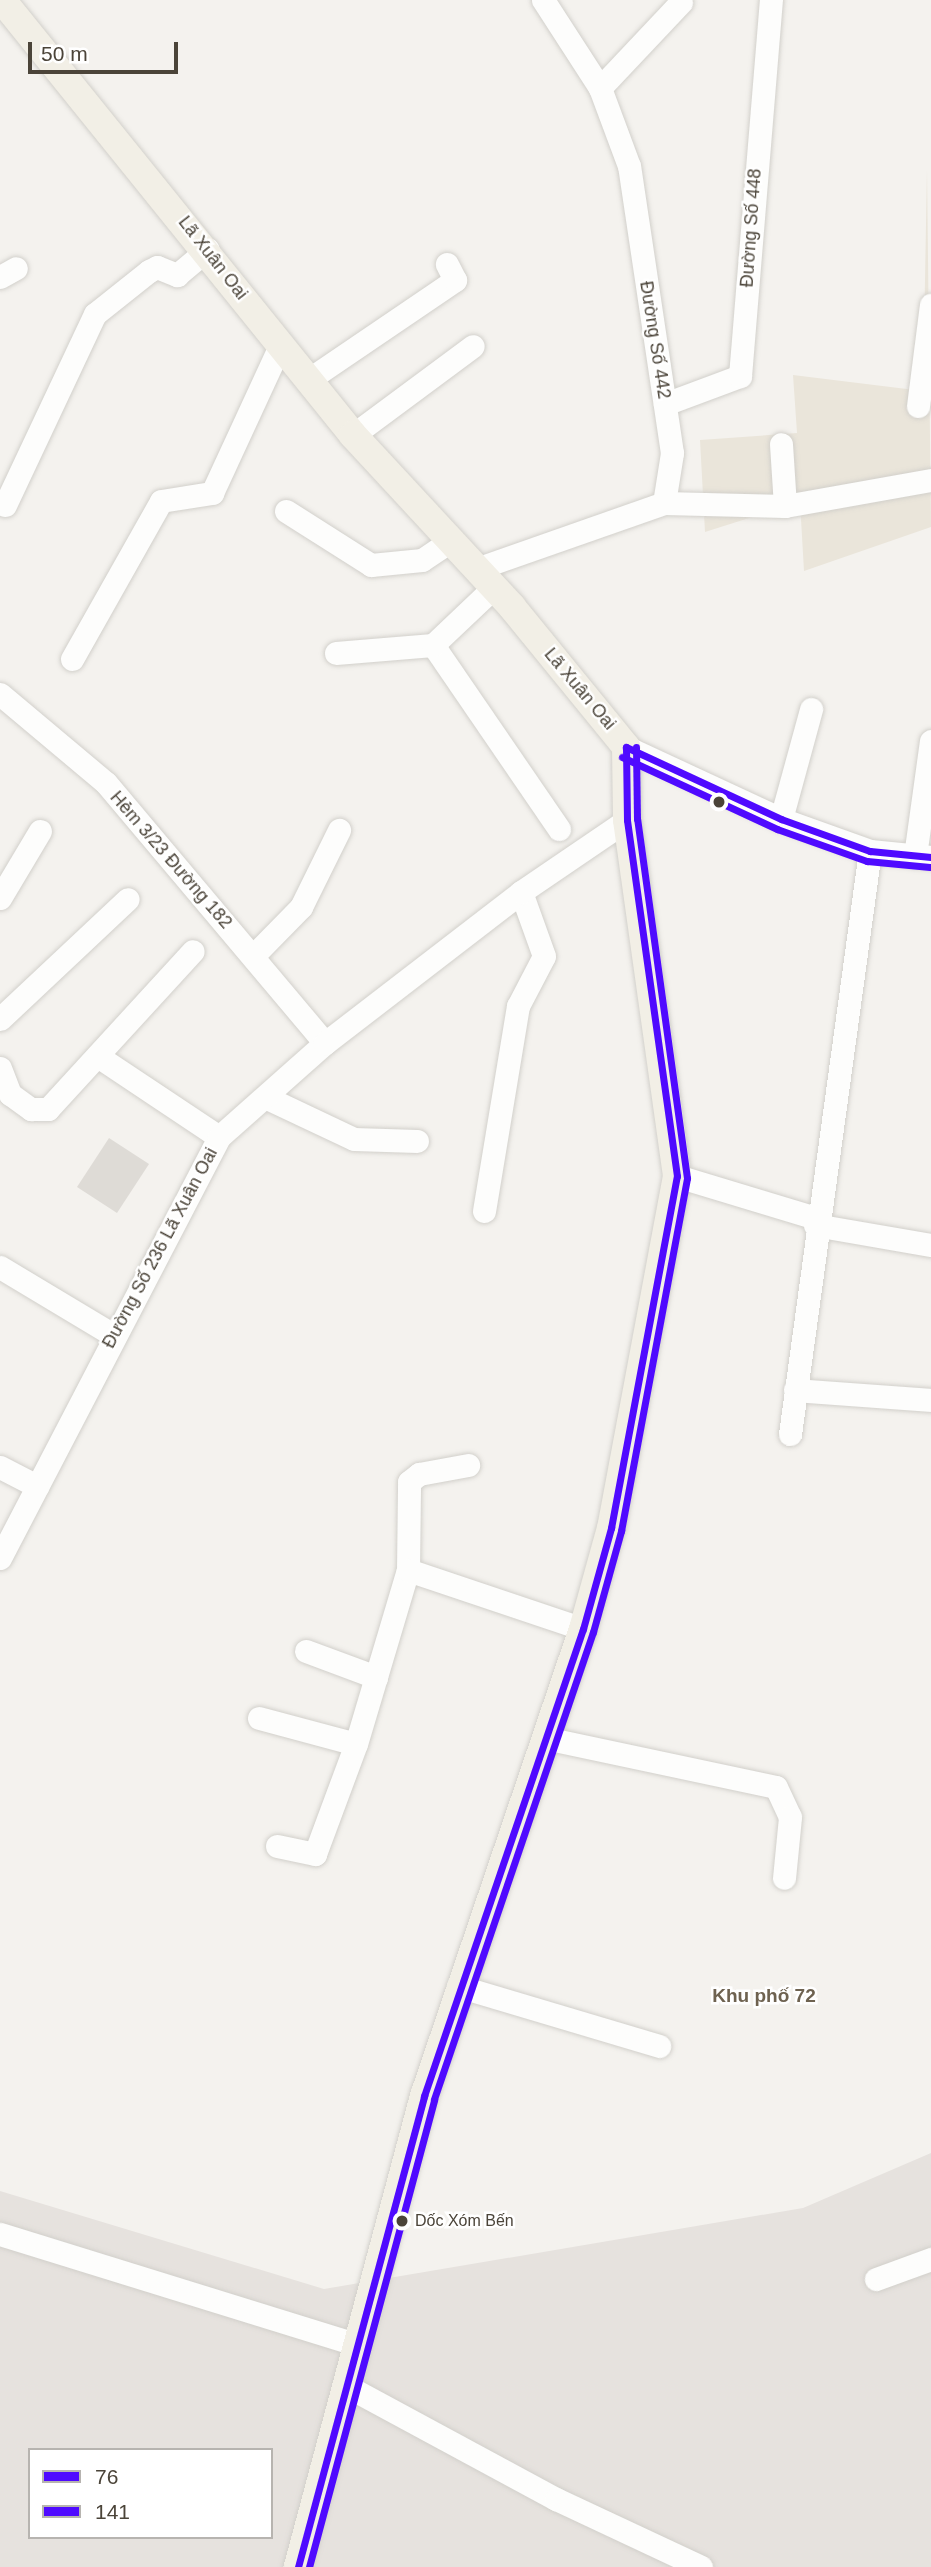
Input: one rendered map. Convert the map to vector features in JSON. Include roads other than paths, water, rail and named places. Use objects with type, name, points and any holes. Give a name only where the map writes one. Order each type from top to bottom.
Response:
[{"type":"main road","name":"Lã Xuân Oai","points":[[2,2],[208,250],[353,435],[484,578],[626,747],[628,820],[677,1176],[611,1528],[583,1629],[458,1986],[356,2344],[298,2567]]},
{"type":"street","name":"Đường Số 442","points":[[543,0],[600,88],[629,166],[673,453],[664,503]]},
{"type":"street","name":"Đường Số 448","points":[[665,404],[740,376],[771,0]]},
{"type":"street","points":[[600,88],[681,2]]},
{"type":"street","points":[[5,505],[95,314],[149,271],[158,267],[177,275],[208,250]]},
{"type":"street","points":[[309,380],[455,280],[447,264]]},
{"type":"street","points":[[918,406],[931,305]]},
{"type":"street","points":[[72,659],[161,501],[212,493],[281,346]]},
{"type":"street","points":[[353,435],[474,346]]},
{"type":"street","points":[[781,444],[785,506]]},
{"type":"street","points":[[336,653],[433,645],[484,578],[664,503],[785,506],[931,480]]},
{"type":"street","points":[[286,511],[371,565],[422,560],[449,542]]},
{"type":"street","points":[[433,645],[559,829]]},
{"type":"street","name":"Hẻm 3/23 Đường 182","points":[[0,694],[106,783],[325,1043]]},
{"type":"street","points":[[782,819],[811,709]]},
{"type":"street","points":[[626,747],[782,819],[870,850],[923,857],[931,741]]},
{"type":"street","name":"Đường Số 236 Lã Xuân Oai","points":[[0,1558],[113,1335],[219,1137],[325,1043],[521,892],[628,820]]},
{"type":"street","points":[[253,956],[301,907],[339,830]]},
{"type":"street","points":[[0,898],[40,831]]},
{"type":"street","points":[[790,1434],[815,1222],[870,850]]},
{"type":"street","points":[[484,1211],[518,1006],[544,956],[521,892]]},
{"type":"street","points":[[0,1019],[128,899]]},
{"type":"street","points":[[0,1068],[10,1094],[40,1111],[99,1057],[193,951]]},
{"type":"street","points":[[99,1057],[219,1137]]},
{"type":"street","points":[[265,1097],[354,1139],[417,1140]]},
{"type":"street","points":[[677,1176],[815,1222],[931,1245]]},
{"type":"street","points":[[0,1266],[113,1335]]},
{"type":"street","points":[[795,1390],[931,1400]]},
{"type":"street","points":[[277,1846],[315,1854],[356,1744],[408,1570],[409,1482],[419,1474],[468,1465]]},
{"type":"street","points":[[0,1467],[37,1486]]},
{"type":"street","points":[[408,1570],[583,1629]]},
{"type":"street","points":[[306,1651],[376,1677]]},
{"type":"street","points":[[259,1718],[356,1744]]},
{"type":"street","points":[[545,1738],[776,1787],[790,1817],[784,1878]]},
{"type":"street","points":[[458,1986],[659,2046]]},
{"type":"street","points":[[0,2234],[356,2344]]},
{"type":"street","points":[[876,2279],[931,2259]]},
{"type":"street","points":[[345,2385],[556,2499],[701,2567]]},
{"type":"place","name":"Dốc Xóm Bến","points":[[402,2221]]},
{"type":"district","name":"Khu phố 72","points":[[764,1996]]}]
